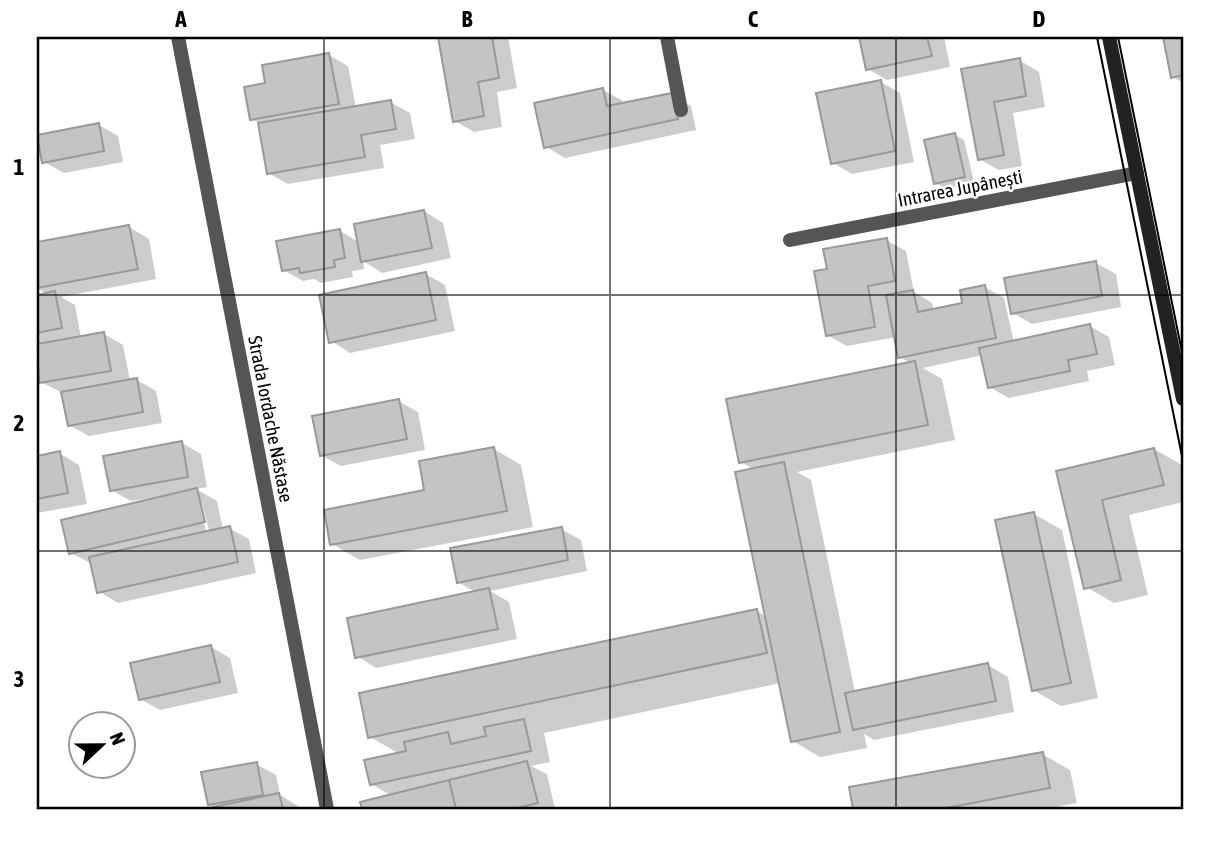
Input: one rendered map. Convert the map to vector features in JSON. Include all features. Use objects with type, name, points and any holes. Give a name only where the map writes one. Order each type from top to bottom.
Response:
[{"type":"main road","points":[[1109,37],[1183,399]]},
{"type":"street","name":"Strada Iordache Năstase","points":[[178,37],[327,809]]},
{"type":"street","points":[[667,37],[681,110]]},
{"type":"street","name":"Intrarea Jupânești","points":[[790,240],[1137,173]]},
{"type":"building","points":[[438,37],[492,37],[499,78],[478,82],[484,116],[453,122]]},
{"type":"building","points":[[859,37],[927,37],[932,56],[866,70]]},
{"type":"building","points":[[1163,37],[1183,37],[1183,75],[1171,78]]},
{"type":"building","points":[[329,53],[339,104],[250,120],[244,87],[265,83],[262,65]]},
{"type":"building","points":[[1020,58],[1026,96],[994,102],[1004,155],[978,160],[961,69]]},
{"type":"building","points":[[881,80],[895,151],[831,164],[816,93]]},
{"type":"building","points":[[603,88],[607,106],[672,93],[678,119],[544,148],[534,103]]},
{"type":"building","points":[[391,100],[396,129],[361,135],[365,157],[267,174],[258,123]]},
{"type":"building","points":[[99,123],[104,151],[42,163],[37,135]]},
{"type":"building","points":[[955,133],[965,177],[934,184],[924,140]]},
{"type":"building","points":[[424,210],[432,248],[361,262],[354,224]]},
{"type":"building","points":[[129,225],[138,269],[37,288],[37,242]]},
{"type":"building","points":[[340,229],[345,258],[334,260],[335,267],[300,273],[299,268],[282,271],[276,241]]},
{"type":"building","points":[[887,238],[895,281],[868,286],[875,327],[826,336],[814,271],[827,269],[823,249]]},
{"type":"building","points":[[1096,261],[1102,296],[1011,314],[1004,278]]},
{"type":"building","points":[[426,272],[436,320],[329,343],[319,295]]},
{"type":"building","points":[[985,285],[996,338],[898,358],[886,295],[913,290],[918,312],[962,303],[960,290]]},
{"type":"building","points":[[55,291],[62,328],[37,333],[37,295]]},
{"type":"building","points":[[1090,324],[1097,354],[1068,360],[1070,371],[988,388],[979,348]]},
{"type":"building","points":[[104,332],[111,371],[39,383],[37,344]]},
{"type":"building","points":[[915,361],[928,425],[739,463],[726,399]]},
{"type":"building","points":[[137,378],[143,412],[68,426],[61,392]]},
{"type":"building","points":[[399,399],[407,439],[320,456],[312,416]]},
{"type":"building","points":[[182,441],[188,477],[110,491],[103,456]]},
{"type":"building","points":[[494,447],[507,511],[330,545],[324,510],[424,490],[419,461]]},
{"type":"building","points":[[1154,448],[1164,485],[1102,500],[1121,580],[1084,589],[1056,471]]},
{"type":"building","points":[[60,451],[68,493],[37,499],[37,456]]},
{"type":"building","points":[[784,462],[840,732],[791,742],[735,472]]},
{"type":"building","points":[[197,488],[205,522],[69,554],[61,520]]},
{"type":"building","points":[[1034,512],[1071,683],[1032,691],[995,520]]},
{"type":"building","points":[[230,526],[238,562],[97,593],[89,557]]},
{"type":"building","points":[[562,527],[568,560],[457,583],[450,548]]},
{"type":"building","points":[[489,588],[498,629],[355,658],[347,618]]},
{"type":"building","points":[[757,609],[767,653],[368,738],[359,693]]},
{"type":"building","points":[[211,645],[220,682],[139,700],[130,663]]},
{"type":"building","points":[[988,663],[996,701],[853,730],[845,693]]},
{"type":"building","points":[[524,719],[531,751],[370,785],[364,760],[406,751],[404,742],[448,732],[451,744],[486,736],[484,727]]},
{"type":"building","points":[[1043,752],[1050,788],[941,809],[853,809],[849,787]]},
{"type":"building","points":[[527,761],[538,803],[513,809],[456,809],[449,780]]},
{"type":"building","points":[[257,762],[263,795],[208,805],[201,772]]},
{"type":"building","points":[[449,780],[456,809],[362,809],[360,802]]},
{"type":"building","points":[[279,793],[283,809],[204,809]]},
{"type":"tram line","points":[[1097,37],[1183,461]]},
{"type":"tram line","points":[[1118,37],[1183,357]]}]
